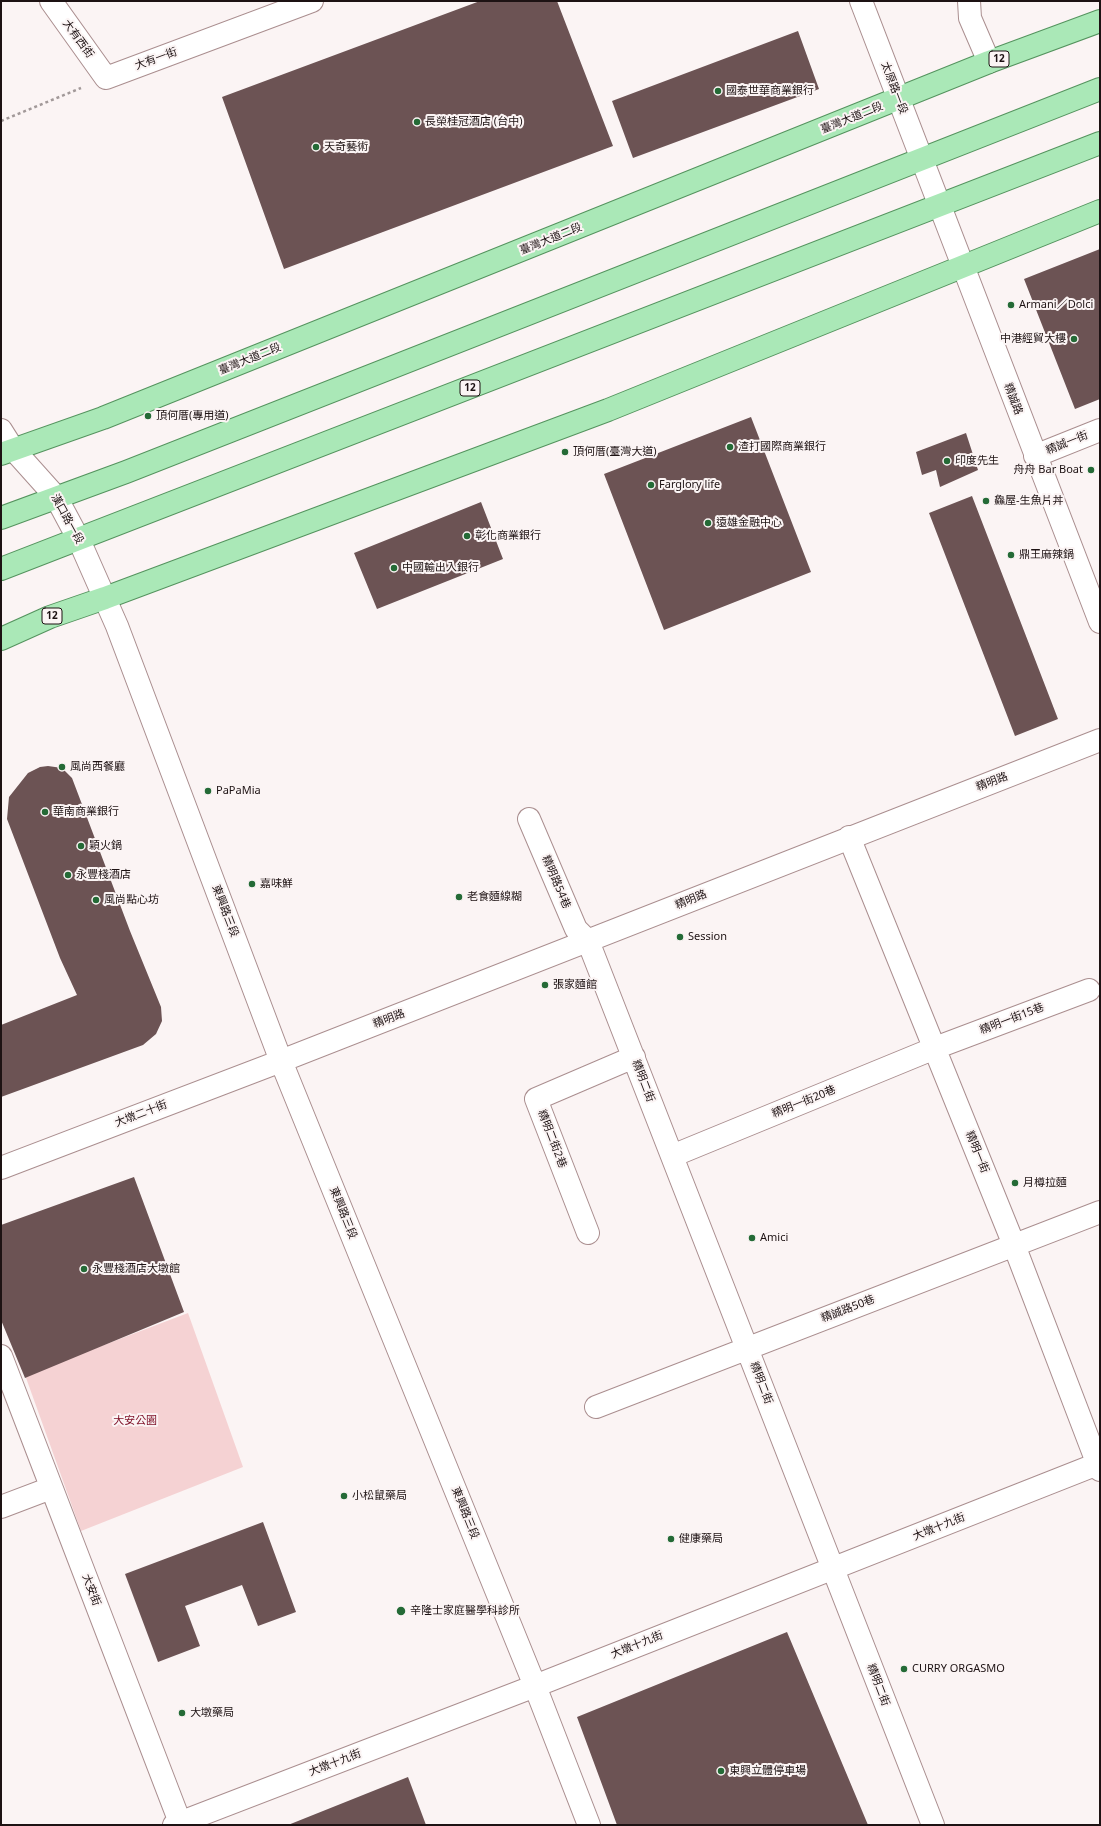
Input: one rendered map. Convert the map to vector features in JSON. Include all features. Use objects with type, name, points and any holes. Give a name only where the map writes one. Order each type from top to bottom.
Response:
[{"type":"main road","name":"臺灣大道二段","points":[[7,452],[103,418],[899,100],[989,62],[1100,21]]},
{"type":"main road","points":[[1,518],[126,472],[925,167],[1100,89]]},
{"type":"main road","name":"12","points":[[1,569],[1100,143]]},
{"type":"main road","name":"12","points":[[1,639],[50,617],[105,598],[608,410],[1100,211]]},
{"type":"street","name":"大有西街","points":[[51,1],[106,78]]},
{"type":"street","name":"大有一街","points":[[106,78],[265,10],[312,1]]},
{"type":"street","name":"太原路一段","points":[[860,1],[925,167]]},
{"type":"street","points":[[969,1],[970,18],[989,62]]},
{"type":"street","name":"精誠路","points":[[925,167],[1035,456],[1094,590],[1100,622]]},
{"type":"street","name":"漢口路一段","points":[[1,430],[7,452],[56,497],[79,540],[105,598]]},
{"type":"street","name":"精誠一街","points":[[1035,456],[1100,430]]},
{"type":"street","name":"東興路三段","points":[[105,598],[117,626],[281,1061],[535,1686],[588,1825]]},
{"type":"street","name":"精明路","points":[[281,1061],[849,837],[1100,740]]},
{"type":"street","name":"精明路54巷","points":[[529,818],[576,930],[588,941]]},
{"type":"street","name":"精明一街","points":[[849,837],[1014,1245],[1099,1465]]},
{"type":"street","name":"精明二街","points":[[588,941],[933,1825]]},
{"type":"street","name":"精明一街15巷","points":[[935,1048],[1089,990]]},
{"type":"street","name":"精明一街20巷","points":[[672,1156],[935,1048]]},
{"type":"street","name":"精明二街2巷","points":[[588,1233],[536,1099],[634,1057]]},
{"type":"street","name":"大墩二十街","points":[[1,1168],[281,1061]]},
{"type":"street","name":"精誠路50巷","points":[[596,1407],[1100,1212]]},
{"type":"street","name":"大安街","points":[[1,1356],[178,1824]]},
{"type":"street","name":"大墩十九街","points":[[178,1824],[1099,1465]]},
{"type":"street","points":[[1,1507],[52,1488]]},
{"type":"path","points":[[1,121],[106,78]]},
{"type":"green space","name":"大安公園","points":[[188,1313],[243,1467],[81,1531],[25,1375]]},
{"type":"building","name":"長榮桂冠酒店 (台中)","points":[[480,1],[557,1],[613,146],[284,269],[222,97]]},
{"type":"building","points":[[798,31],[819,89],[633,158],[612,101]]},
{"type":"building","name":"中港經貿大樓","points":[[1100,249],[1100,399],[1075,409],[1024,279]]},
{"type":"building","name":"遠雄金融中心","points":[[751,417],[811,572],[664,630],[604,474]]},
{"type":"building","name":"印度先生","points":[[966,433],[978,470],[940,487],[936,470],[922,475],[916,452]]},
{"type":"building","points":[[972,496],[1058,719],[1015,736],[929,513]]},
{"type":"building","points":[[481,502],[503,559],[377,609],[354,553]]},
{"type":"building","points":[[48,766],[62,768],[72,778],[130,931],[161,1007],[162,1021],[156,1034],[143,1045],[1,1097],[1,1025],[77,995],[60,958],[7,819],[9,797],[28,773],[40,767]]},
{"type":"building","name":"永豐棧酒店大墩館","points":[[134,1177],[184,1312],[25,1378],[1,1320],[1,1225]]},
{"type":"building","points":[[263,1522],[296,1612],[258,1626],[242,1585],[185,1606],[200,1646],[158,1662],[125,1574]]},
{"type":"building","name":"東興立體停車場","points":[[787,1632],[868,1825],[617,1825],[577,1717]]},
{"type":"building","points":[[408,1777],[426,1825],[288,1825]]},
{"type":"place","name":"國泰世華商業銀行","points":[[718,91]]},
{"type":"place","name":"長榮桂冠酒店 (台中)","points":[[417,122]]},
{"type":"place","name":"天奇藝術","points":[[316,147]]},
{"type":"place","name":"Armani／Dolci","points":[[1011,305]]},
{"type":"place","name":"中港經貿大樓","points":[[1074,339]]},
{"type":"place","name":"頂何厝(專用道)","points":[[148,416]]},
{"type":"place","name":"渣打國際商業銀行","points":[[730,447]]},
{"type":"place","name":"頂何厝(臺灣大道)","points":[[565,452]]},
{"type":"place","name":"印度先生","points":[[947,461]]},
{"type":"place","name":"舟舟 Bar Boat","points":[[1091,470]]},
{"type":"place","name":"Farglory life","points":[[651,485]]},
{"type":"place","name":"鱻屋-生魚片丼","points":[[986,501]]},
{"type":"place","name":"遠雄金融中心","points":[[708,523]]},
{"type":"place","name":"彰化商業銀行","points":[[467,536]]},
{"type":"place","name":"鼎王麻辣鍋","points":[[1011,555]]},
{"type":"place","name":"中國輸出入銀行","points":[[394,568]]},
{"type":"place","name":"風尚西餐廳","points":[[62,767]]},
{"type":"place","name":"PaPaMia","points":[[208,791]]},
{"type":"place","name":"華南商業銀行","points":[[45,812]]},
{"type":"place","name":"穎火鍋","points":[[81,846]]},
{"type":"place","name":"永豐棧酒店","points":[[68,875]]},
{"type":"place","name":"嘉味鮮","points":[[252,884]]},
{"type":"place","name":"老食麵線糊","points":[[459,897]]},
{"type":"place","name":"風尚點心坊","points":[[96,900]]},
{"type":"place","name":"Session","points":[[680,937]]},
{"type":"place","name":"張家麵館","points":[[545,985]]},
{"type":"place","name":"月樽拉麵","points":[[1015,1183]]},
{"type":"place","name":"Amici","points":[[752,1238]]},
{"type":"place","name":"永豐棧酒店大墩館","points":[[84,1269]]},
{"type":"place","name":"小松鼠藥局","points":[[344,1496]]},
{"type":"place","name":"健康藥局","points":[[671,1539]]},
{"type":"place","name":"辛隆士家庭醫學科診所","points":[[401,1611]]},
{"type":"place","name":"CURRY ORGASMO","points":[[904,1669]]},
{"type":"place","name":"大墩藥局","points":[[182,1713]]},
{"type":"place","name":"東興立體停車場","points":[[721,1771]]}]
